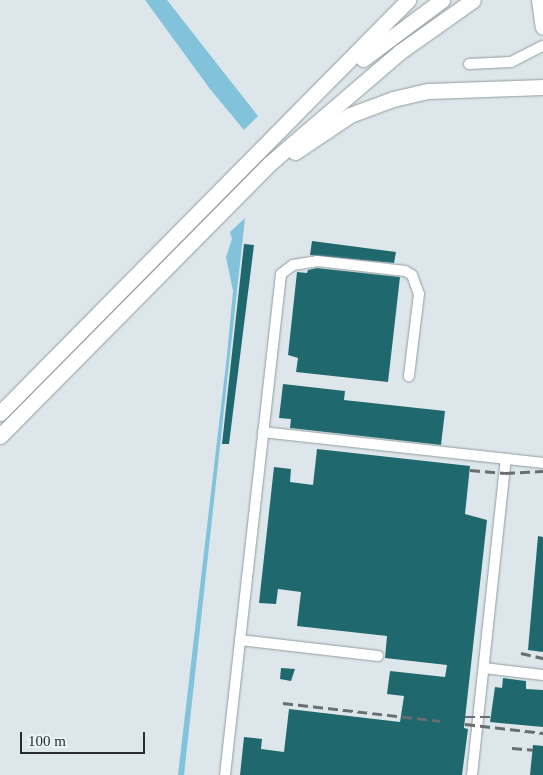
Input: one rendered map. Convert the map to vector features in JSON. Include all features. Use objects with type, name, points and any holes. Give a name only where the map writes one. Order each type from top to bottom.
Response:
[{"type":"highway","points":[[0,413],[408,0]]},
{"type":"highway","points":[[273,136],[378,47],[442,0]]},
{"type":"highway","points":[[0,436],[219,212],[318,118],[401,51],[473,0]]},
{"type":"highway","points":[[539,0],[543,27]]},
{"type":"highway","points":[[219,212],[313,138],[368,108],[429,91],[543,87]]},
{"type":"lane","points":[[469,64],[512,62],[543,46]]},
{"type":"lane","points":[[225,775],[281,274],[293,265],[317,261],[405,271],[412,275],[419,294],[409,376]]},
{"type":"lane","points":[[263,432],[543,463]]},
{"type":"lane","points":[[472,775],[506,459]]},
{"type":"lane","points":[[240,640],[378,656]]},
{"type":"lane","points":[[484,668],[543,675]]},
{"type":"shaded area","points":[[145,0],[167,0],[258,116],[244,130],[210,89]]},
{"type":"shaded area","points":[[245,218],[184,775],[178,775],[233,291],[226,257],[232,239],[230,232]]},
{"type":"building","points":[[312,241],[396,252],[394,263],[310,255]]},
{"type":"building","points":[[244,244],[254,245],[229,444],[222,444]]},
{"type":"building","points":[[317,268],[400,277],[388,382],[296,372],[298,358],[288,355],[297,272],[307,273],[308,270]]},
{"type":"building","points":[[283,384],[345,391],[344,400],[445,411],[441,445],[290,428],[291,419],[279,418]]},
{"type":"building","points":[[317,449],[470,466],[465,514],[487,520],[464,728],[468,729],[462,775],[240,775],[244,737],[262,739],[261,749],[284,752],[289,709],[400,722],[404,696],[387,694],[390,671],[445,677],[447,665],[385,658],[387,636],[297,626],[301,592],[278,589],[276,604],[259,603],[274,467],[291,469],[290,482],[313,485]]},
{"type":"building","points":[[538,536],[543,537],[543,652],[528,650]]},
{"type":"building","points":[[281,668],[295,669],[291,681],[280,679]]},
{"type":"building","points":[[503,678],[526,681],[526,689],[543,690],[543,727],[490,722],[495,687],[502,688]]},
{"type":"building","points":[[533,745],[543,746],[543,775],[530,775]]},
{"type":"railway","points":[[470,470],[505,473],[543,471]]},
{"type":"railway","points":[[521,653],[543,658]]},
{"type":"railway","points":[[283,703],[440,721]]},
{"type":"railway","points":[[465,717],[491,717]]},
{"type":"railway","points":[[465,724],[543,733]]},
{"type":"railway","points":[[512,748],[533,750]]}]
